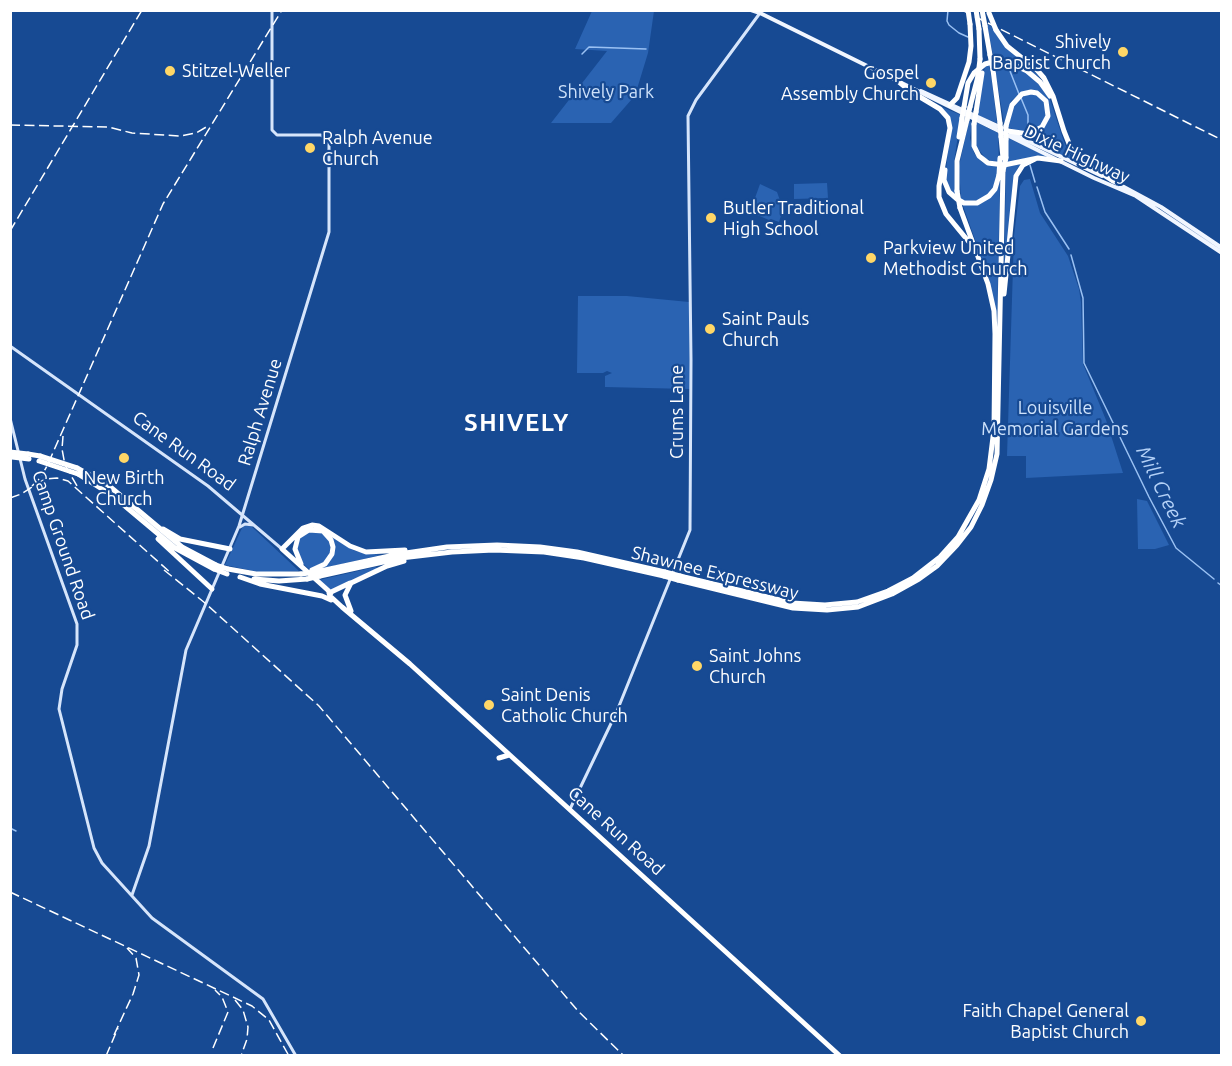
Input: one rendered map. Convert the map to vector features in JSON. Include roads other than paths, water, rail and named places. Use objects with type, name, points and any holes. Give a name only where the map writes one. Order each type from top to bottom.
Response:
[{"type":"highway","points":[[951,105],[956,100],[969,62],[971,46],[968,10]]},
{"type":"highway","points":[[976,10],[990,55],[1005,127]]},
{"type":"highway","points":[[982,10],[980,75],[974,124],[974,146],[977,153],[984,161],[998,165],[1035,159],[1060,161]]},
{"type":"highway","points":[[989,12],[996,30],[1007,46],[1033,66],[1044,78],[1053,96],[1063,128]]},
{"type":"highway","points":[[967,107],[969,80],[976,70],[989,62],[1007,63],[1027,71],[1044,87],[1052,100],[1069,145],[1079,159],[1113,181]]},
{"type":"highway","points":[[967,107],[980,75]]},
{"type":"highway","points":[[899,82],[946,114],[950,126],[944,180],[949,192],[964,203],[982,201],[993,192],[1002,174]]},
{"type":"highway","points":[[1037,93],[1046,101],[1048,116],[1042,127],[1029,134],[1005,127],[1012,105],[1022,94],[1037,93]]},
{"type":"highway","name":"Shawnee Expressway","points":[[967,107],[956,167],[957,191],[960,208],[992,301],[995,334],[993,439],[985,492]]},
{"type":"highway","name":"Shawnee Expressway","points":[[78,471],[113,496],[143,523],[184,554],[240,577],[272,581],[307,579],[316,573],[421,551],[479,546],[555,549],[599,556],[679,578],[792,603],[851,605],[906,587],[937,566],[962,539],[980,505],[993,473],[998,444],[1002,174],[1005,127]]},
{"type":"highway","points":[[947,148],[939,186],[940,200],[946,214],[968,240],[981,265]]},
{"type":"highway","points":[[1001,315],[1016,176],[1023,165],[1035,159]]},
{"type":"highway","name":"Shawnee Expressway","points":[[11,456],[40,458],[78,471],[108,485],[182,547],[215,567]]},
{"type":"highway","points":[[143,514],[180,538],[230,549]]},
{"type":"highway","points":[[143,523],[212,588]]},
{"type":"highway","points":[[282,549],[299,531],[307,526],[315,525],[322,527],[350,546],[366,552],[418,549],[421,551]]},
{"type":"highway","points":[[302,571],[296,557],[295,543],[305,531],[317,529],[330,538],[333,552],[316,573]]},
{"type":"highway","name":"Cane Run Road","points":[[282,549],[302,571],[351,611],[370,630]]},
{"type":"highway","name":"Shawnee Expressway","points":[[227,571],[264,575],[302,571],[316,573],[417,557],[430,552]]},
{"type":"highway","points":[[329,593],[387,566],[417,557]]},
{"type":"highway","points":[[240,577],[260,584],[322,596],[342,607]]},
{"type":"highway","points":[[351,583],[345,595],[351,611]]},
{"type":"highway","name":"Cane Run Road","points":[[329,593],[840,1056]]},
{"type":"highway","points":[[499,758],[509,755]]},
{"type":"main road","name":"Dixie Highway","points":[[751,10],[1136,196],[1221,251]]},
{"type":"main road","name":"Dixie Highway","points":[[915,90],[1005,127],[1113,181],[1161,207],[1221,251]]},
{"type":"street","name":"Ralph Avenue","points":[[132,895],[149,846],[186,650],[239,528],[330,224],[329,141],[321,135],[277,135],[272,130],[272,10]]},
{"type":"street","name":"Crums Lane","points":[[569,810],[617,711],[690,530],[691,360],[687,118],[693,104],[759,12]]},
{"type":"street","name":"Cane Run Road","points":[[10,346],[208,486],[282,549]]},
{"type":"street","name":"Camp Ground Road","points":[[10,418],[25,479],[77,624],[77,645],[60,696],[59,710],[94,848],[102,862],[152,918],[261,997],[268,1005],[296,1056]]},
{"type":"street","points":[[239,528],[245,524],[255,525]]},
{"type":"waterway","name":"Mill Creek","points":[[948,10],[949,25],[968,37]]},
{"type":"waterway","points":[[582,54],[589,47],[646,49]]},
{"type":"waterway","name":"Mill Creek","points":[[1008,66],[1019,94]]},
{"type":"waterway","name":"Mill Creek","points":[[1021,98],[1028,115],[1028,131]]},
{"type":"waterway","name":"Mill Creek","points":[[1030,165],[1035,182]]},
{"type":"waterway","name":"Mill Creek","points":[[1037,187],[1045,212],[1069,249]]},
{"type":"waterway","name":"Mill Creek","points":[[1071,255],[1083,298],[1084,363],[1176,548],[1214,579]]},
{"type":"waterway","name":"Mill Creek","points":[[1218,583],[1222,586]]},
{"type":"waterway","points":[[10,828],[16,831]]},
{"type":"railway","points":[[10,231],[142,10]]},
{"type":"railway","points":[[32,486],[47,466],[163,204],[282,10]]},
{"type":"railway","points":[[962,10],[1222,140]]},
{"type":"railway","points":[[10,125],[108,127],[132,133],[180,136],[196,133],[208,126]]},
{"type":"railway","points":[[63,436],[62,449],[65,465],[77,486]]},
{"type":"railway","points":[[10,498],[45,479],[57,478],[68,481],[172,574]]},
{"type":"railway","points":[[164,570],[205,603],[319,706],[578,1011],[624,1056]]},
{"type":"railway","points":[[10,892],[252,1006],[269,1020],[289,1056]]},
{"type":"railway","points":[[114,1035],[139,975],[136,958],[127,948]]},
{"type":"railway","points":[[213,1048],[228,1012],[222,997],[215,990]]},
{"type":"railway","points":[[235,1000],[243,1010],[248,1027],[247,1039],[241,1056]]},
{"type":"railway","points":[[106,1056],[118,1028]]},
{"type":"place","name":"Shively Baptist Church","points":[[1123,52]]},
{"type":"place","name":"Stitzel-Weller","points":[[170,71]]},
{"type":"place","name":"Gospel Assembly Church","points":[[931,83]]},
{"type":"place","name":"Ralph Avenue Church","points":[[310,148]]},
{"type":"place","name":"Butler Traditional High School","points":[[711,218]]},
{"type":"place","name":"Parkview United Methodist Church","points":[[871,258]]},
{"type":"place","name":"Saint Pauls Church","points":[[710,329]]},
{"type":"place","name":"New Birth Church","points":[[124,458]]},
{"type":"place","name":"Saint Johns Church","points":[[697,666]]},
{"type":"place","name":"Saint Denis Catholic Church","points":[[489,705]]},
{"type":"place","name":"Faith Chapel General Baptist Church","points":[[1141,1021]]},
{"type":"district","name":"SHIVELY","points":[[517,423]]},
{"type":"park label","name":"Shively Park","points":[[606,92]]},
{"type":"park label","name":"Louisville Memorial Gardens","points":[[1055,418]]}]
